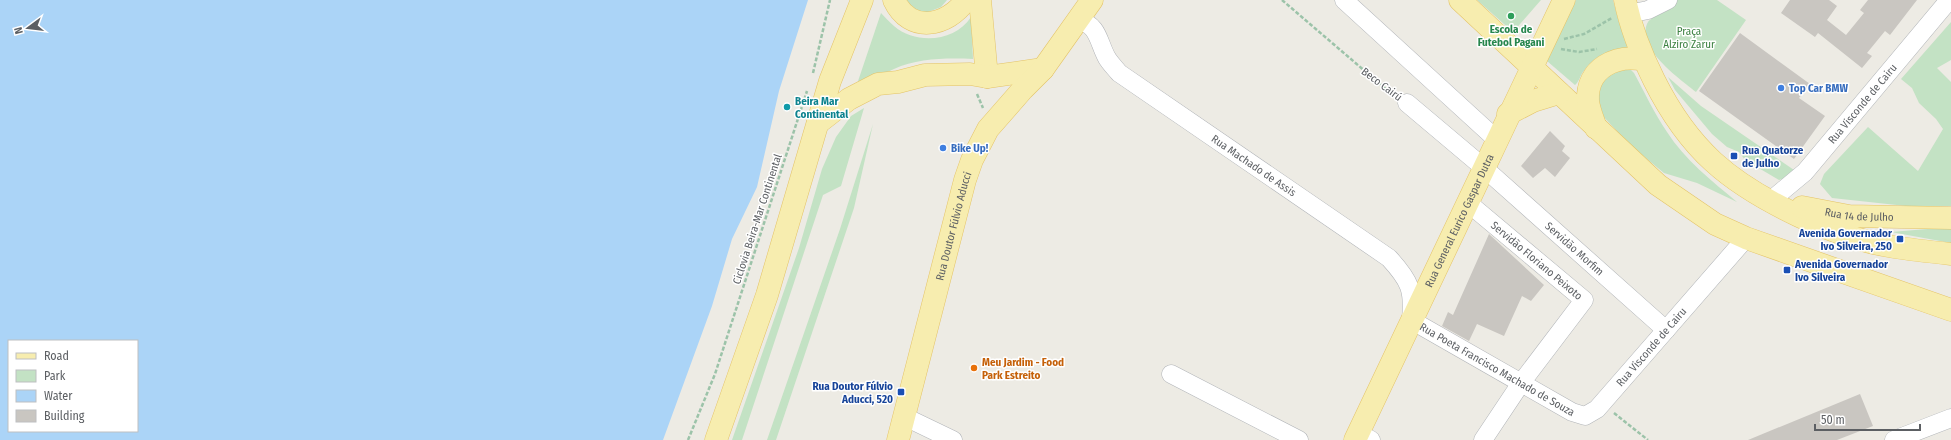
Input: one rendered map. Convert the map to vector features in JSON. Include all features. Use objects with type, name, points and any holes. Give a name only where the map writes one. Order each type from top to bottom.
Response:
[{"type":"main road","points":[[716,440],[767,295],[835,69],[862,0]]},
{"type":"main road","points":[[894,0],[899,10],[908,17],[922,23],[939,22],[958,12],[966,0]]},
{"type":"main road","points":[[980,0],[987,77]]},
{"type":"main road","name":"Rua Doutor Fúlvio Aducci","points":[[898,440],[964,180],[972,160],[988,129],[1023,88],[1043,69],[1092,0]]},
{"type":"main road","points":[[1460,0],[1533,70],[1658,185],[1715,224],[1746,238],[1946,306]]},
{"type":"main road","name":"Rua General Eurico Gaspar Dutra","points":[[1533,70],[1564,0]]},
{"type":"main road","name":"Rua General Eurico Gaspar Dutra","points":[[1361,438],[1411,320],[1508,114],[1533,70],[1552,42],[1573,0]]},
{"type":"main road","points":[[1627,7],[1636,41],[1665,101],[1688,136],[1708,158],[1729,175],[1769,202],[1845,235],[1893,247],[1951,254]]},
{"type":"main road","points":[[1596,128],[1588,101],[1590,87],[1596,75],[1605,65],[1617,59],[1631,57],[1644,60]]},
{"type":"main road","points":[[818,123],[849,99],[878,84],[898,82],[925,75],[970,74],[987,77],[1043,69]]},
{"type":"main road","points":[[1508,114],[1533,101],[1559,93]]},
{"type":"main road","name":"Rua 14 de Julho","points":[[1769,202],[1849,216],[1951,218]]},
{"type":"street","points":[[1344,0],[1496,139]]},
{"type":"street","points":[[1627,7],[1648,10],[1668,0]]},
{"type":"street","name":"Rua Visconde de Cairu","points":[[1769,202],[1805,172],[1949,0]]},
{"type":"street","name":"Rua Machado de Assis","points":[[1078,20],[1090,25],[1094,29],[1108,59],[1119,73],[1389,258],[1402,272],[1411,291],[1413,301],[1411,320]]},
{"type":"street","name":"Beco Cairú","points":[[1407,103],[1483,167]]},
{"type":"street","name":"Servidão Morfim","points":[[1483,167],[1666,330]]},
{"type":"street","name":"Servidão Floriano Peixoto","points":[[1467,202],[1584,300],[1521,383],[1482,440]]},
{"type":"street","name":"Rua Visconde de Cairu","points":[[1585,416],[1597,409],[1746,238]]},
{"type":"street","name":"Rua Poeta Francisco Machado de Souza","points":[[1411,320],[1572,412],[1585,416]]},
{"type":"street","points":[[1171,374],[1299,440]]},
{"type":"street","points":[[903,416],[953,440]]},
{"type":"street","points":[[1894,440],[1951,418]]},
{"type":"path","points":[[812,75],[830,0]]},
{"type":"path","name":"Beco Cairú","points":[[1282,0],[1390,93],[1407,103]]},
{"type":"path","points":[[1552,42],[1578,37],[1617,16],[1627,7]]},
{"type":"path","points":[[1552,42],[1563,50],[1579,52],[1605,48]]},
{"type":"path","name":"Ciclovia Beira-Mar Continental","points":[[688,440],[715,374],[808,89]]},
{"type":"path","points":[[1610,410],[1648,440]]},
{"type":"green space","points":[[899,0],[947,0],[941,7],[918,16]]},
{"type":"green space","name":"Escola de Futebol Pagani","points":[[1477,0],[1541,0],[1513,32]]},
{"type":"green space","name":"Praça Alziro Zarur","points":[[1576,0],[1613,0],[1619,22],[1631,51],[1610,52],[1594,60],[1588,65],[1575,85],[1547,61],[1546,57]]},
{"type":"green space","name":"Praça Alziro Zarur","points":[[1678,0],[1717,0],[1746,20],[1696,92],[1661,62],[1647,42],[1645,32],[1648,22]]},
{"type":"green space","points":[[881,13],[903,32],[924,38],[935,38],[955,32],[971,17],[973,59],[943,59],[903,65],[879,76],[855,90]]},
{"type":"green space","points":[[1951,22],[1951,60],[1937,68],[1951,82],[1951,206],[1906,206],[1832,198],[1820,184],[1824,174],[1868,127],[1918,171],[1943,129],[1936,119],[1919,103],[1912,88],[1901,79]]},
{"type":"green space","points":[[1630,69],[1634,73],[1658,118],[1682,152],[1699,170],[1737,202],[1697,183],[1664,173],[1630,145],[1600,113],[1597,98],[1603,74]]},
{"type":"green space","points":[[1668,77],[1701,106],[1794,170],[1788,177],[1779,180],[1745,160],[1739,152],[1727,147],[1712,134],[1675,90]]},
{"type":"green space","points":[[864,108],[841,186],[823,195],[742,440],[732,440],[799,248],[822,169],[836,137],[851,116]]},
{"type":"green space","points":[[873,124],[854,208],[776,440],[767,440],[840,229]]},
{"type":"green space","points":[[1951,227],[1951,243],[1891,232]]},
{"type":"water","points":[[0,0],[808,0],[779,91],[757,187],[732,239],[712,306],[663,440],[0,440]]},
{"type":"building","points":[[1790,0],[1829,0],[1837,6],[1827,20],[1846,35],[1864,13],[1860,10],[1868,0],[1917,0],[1890,35],[1885,31],[1867,53],[1872,56],[1862,68],[1818,33],[1815,37],[1781,13]]},
{"type":"building","points":[[1740,33],[1810,84],[1799,98],[1825,116],[1794,159],[1699,91]]},
{"type":"building","points":[[1550,131],[1565,146],[1562,151],[1570,158],[1555,177],[1545,168],[1533,178],[1521,166]]},
{"type":"building","points":[[1489,234],[1544,285],[1531,301],[1522,296],[1504,336],[1477,324],[1469,341],[1442,326],[1448,312],[1453,315]]},
{"type":"building","points":[[1860,394],[1873,426],[1837,440],[1748,440]]},
{"type":"place","name":"Escola de Futebol Pagani","points":[[1511,16]]},
{"type":"place","name":"Top Car BMW","points":[[1781,88]]},
{"type":"place","name":"Beira Mar Continental","points":[[787,107]]},
{"type":"place","name":"Bike Up!","points":[[943,148]]},
{"type":"place","name":"Rua Quatorze de Julho","points":[[1734,156]]},
{"type":"place","name":"Avenida Governador Ivo Silveira, 250","points":[[1900,239]]},
{"type":"place","name":"Avenida Governador Ivo Silveira","points":[[1787,270]]},
{"type":"place","name":"Meu Jardim - Food Park Estreito","points":[[974,368]]},
{"type":"place","name":"Rua Doutor Fúlvio Aducci, 520","points":[[901,392]]}]
